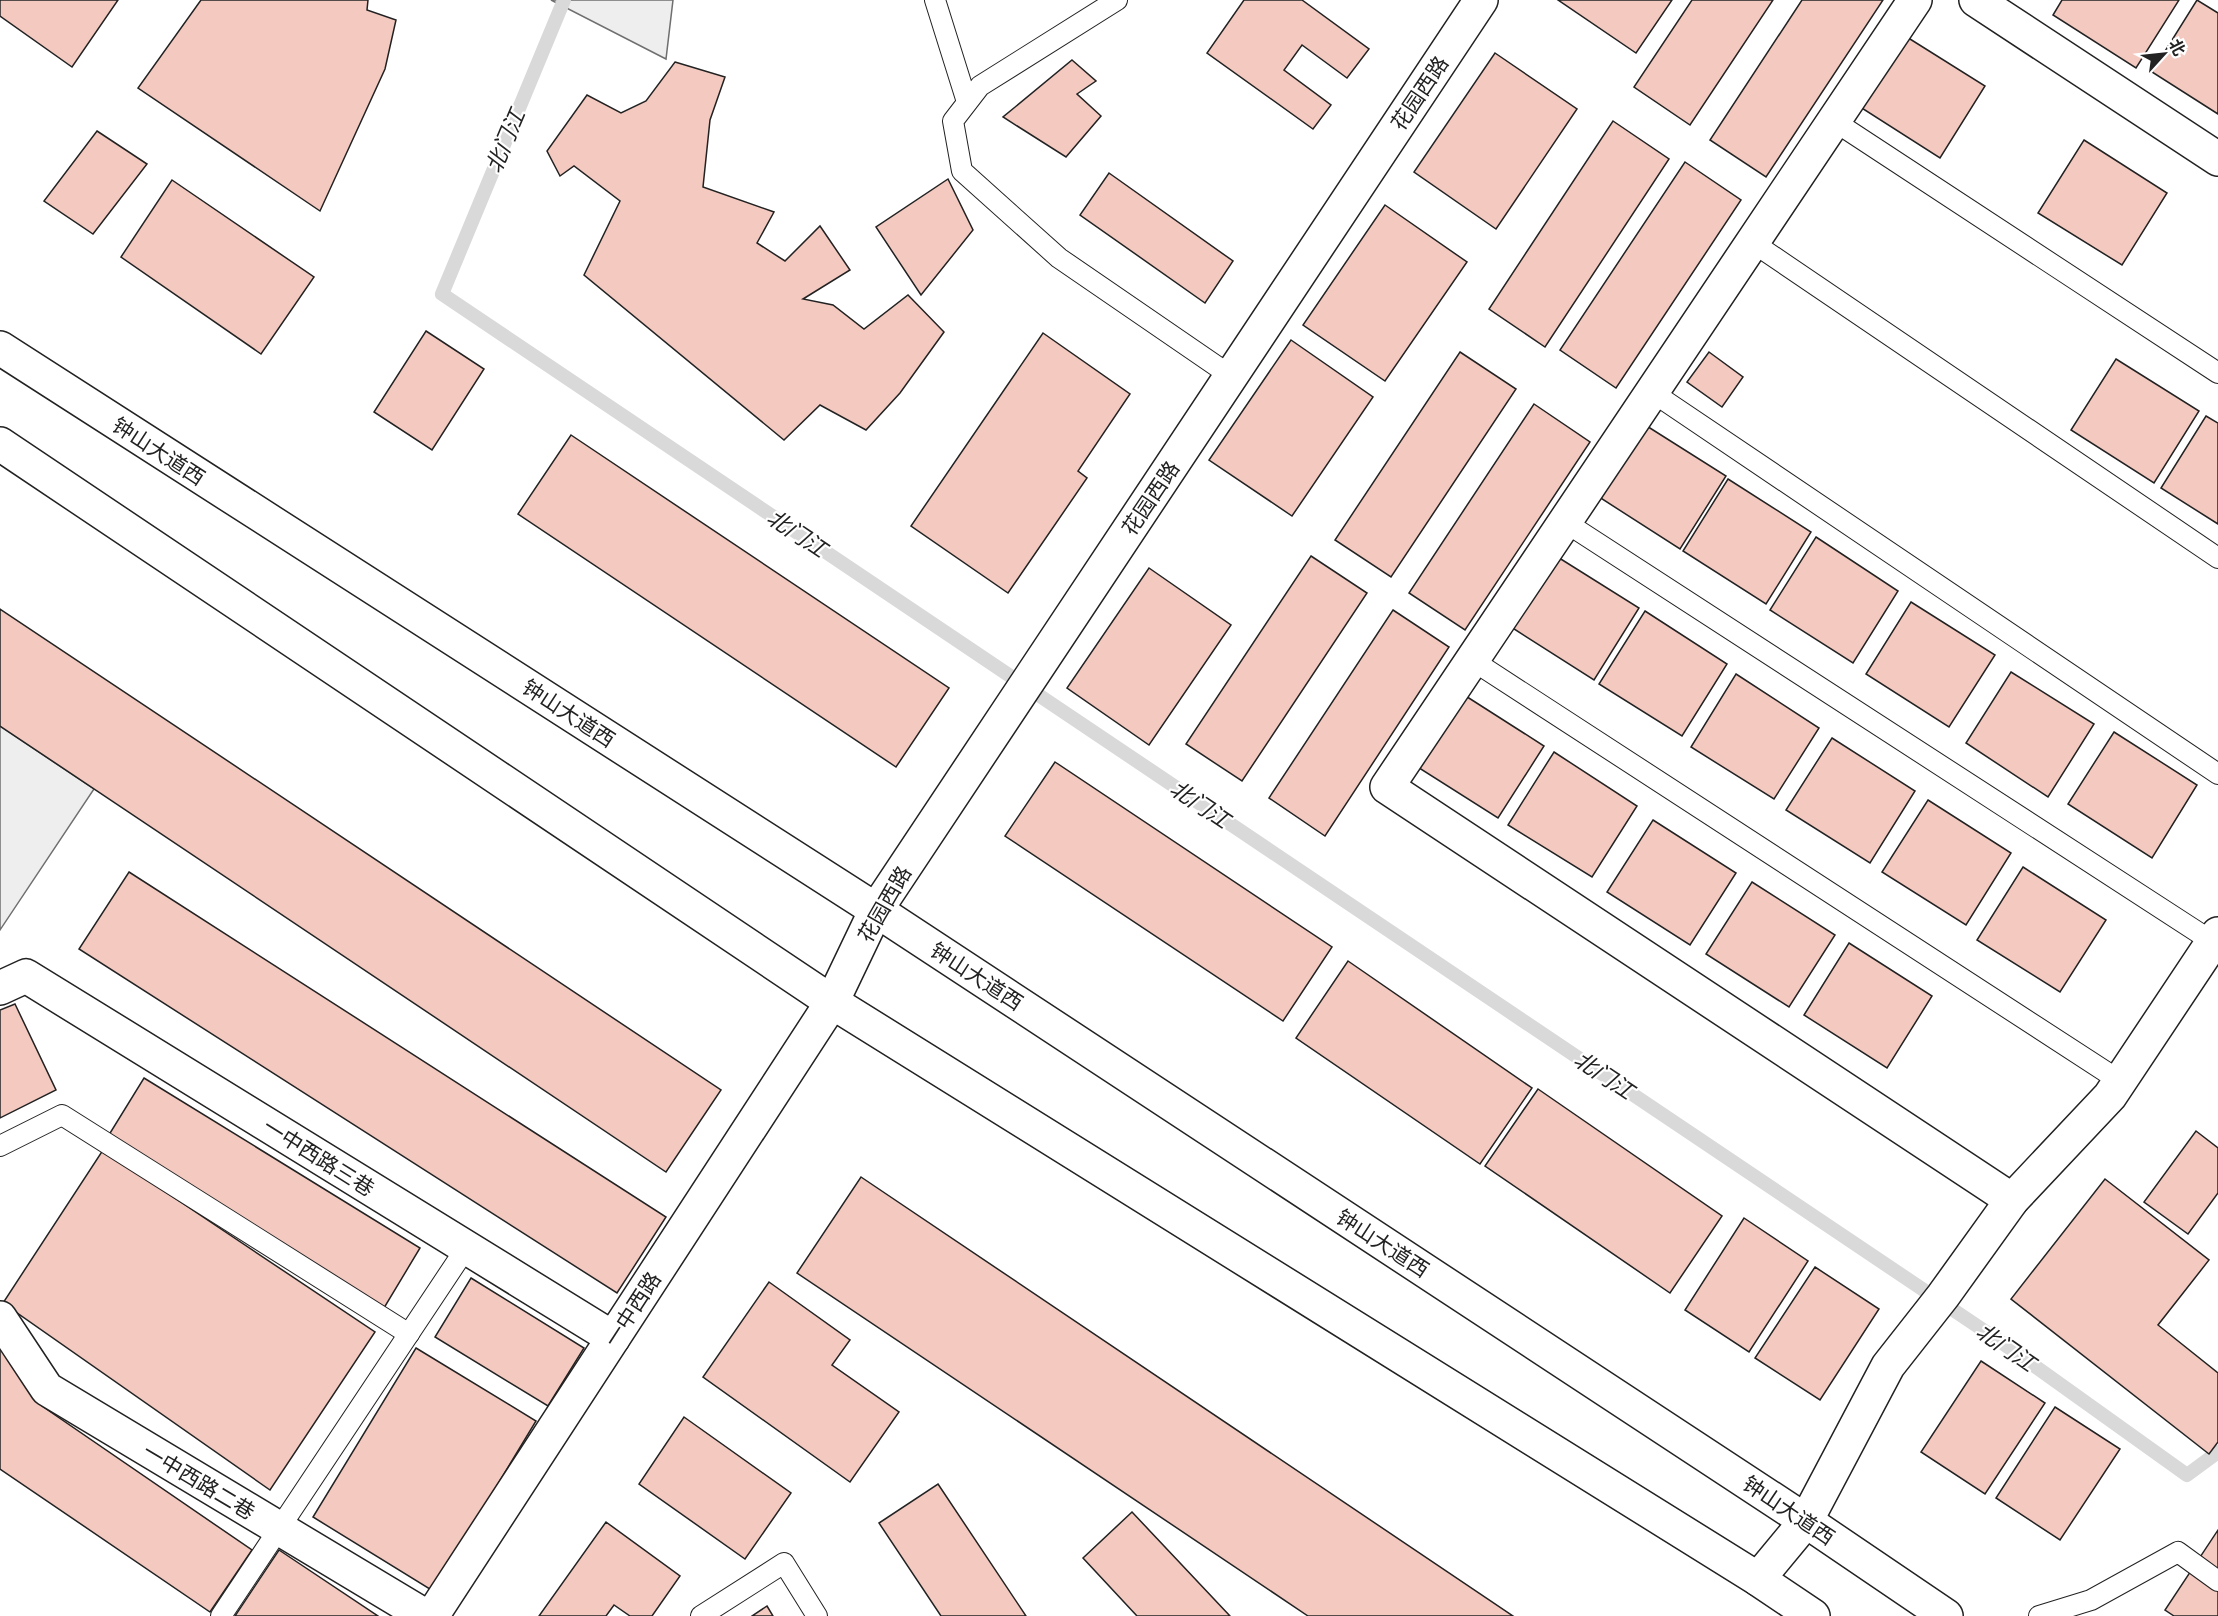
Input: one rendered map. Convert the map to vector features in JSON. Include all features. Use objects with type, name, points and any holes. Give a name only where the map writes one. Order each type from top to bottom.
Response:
[{"type":"main road","name":"花园西路","points":[[832,1002],[876,910],[1480,0]]},
{"type":"main road","points":[[1915,0],[1387,787],[2012,1200]]},
{"type":"main road","points":[[1976,0],[2218,159]]},
{"type":"main road","name":"钟山大道西","points":[[0,348],[876,910],[1806,1521],[1946,1616]]},
{"type":"main road","points":[[0,444],[832,1002],[1758,1579],[1813,1616]]},
{"type":"main road","points":[[1758,1579],[1806,1521],[1888,1366],[1943,1296],[2012,1200],[2110,1096],[2216,938]]},
{"type":"main road","name":"一中西路三巷","points":[[13,982],[466,1248],[613,1338]]},
{"type":"main road","name":"一中西路","points":[[432,1616],[832,1002]]},
{"type":"main road","name":"一中西路二巷","points":[[0,1318],[47,1389],[425,1616]]},
{"type":"lane","points":[[935,0],[968,102]]},
{"type":"lane","points":[[1117,0],[980,86],[953,121],[962,171],[1059,258],[1231,376]]},
{"type":"lane","points":[[1834,122],[2218,374]]},
{"type":"lane","points":[[1752,242],[2218,558]]},
{"type":"lane","points":[[1652,392],[2218,774]]},
{"type":"lane","points":[[1565,522],[2216,938]]},
{"type":"lane","points":[[1472,660],[2120,1081]]},
{"type":"lane","points":[[0,1146],[62,1115],[409,1334]]},
{"type":"lane","points":[[220,1616],[466,1248]]},
{"type":"lane","points":[[2039,1616],[2091,1600],[2178,1552],[2218,1581]]},
{"type":"lane","points":[[701,1616],[784,1563],[818,1616]]},
{"type":"shaded area","points":[[551,0],[673,0],[666,59]]},
{"type":"shaded area","points":[[0,726],[94,789],[0,930]]},
{"type":"building","points":[[0,0],[118,0],[72,67],[0,16]]},
{"type":"building","points":[[201,0],[368,0],[367,10],[396,20],[385,69],[320,211],[138,88]]},
{"type":"building","points":[[1244,0],[1302,0],[1369,49],[1347,78],[1302,45],[1284,70],[1331,105],[1313,129],[1207,53]]},
{"type":"building","points":[[1558,0],[1672,0],[1636,53]]},
{"type":"building","points":[[1692,0],[1773,0],[1690,125],[1634,87]]},
{"type":"building","points":[[1802,0],[1883,0],[1766,177],[1710,140]]},
{"type":"building","points":[[2062,0],[2179,0],[2136,68],[2053,15]]},
{"type":"building","points":[[2197,0],[2218,13],[2218,114],[2152,72]]},
{"type":"building","points":[[1902,34],[1985,86],[1940,158],[1857,105]]},
{"type":"building","points":[[1495,53],[1577,109],[1496,229],[1414,172]]},
{"type":"building","points":[[1072,60],[1096,81],[1077,94],[1101,116],[1066,157],[1003,117]]},
{"type":"building","points":[[675,62],[725,77],[710,120],[703,187],[774,212],[757,243],[785,261],[820,226],[850,270],[803,299],[833,305],[864,329],[908,295],[944,332],[900,393],[866,430],[820,405],[784,440],[584,275],[620,201],[574,166],[560,176],[547,151],[587,95],[621,113],[646,101]]},
{"type":"building","points":[[1613,121],[1669,159],[1545,347],[1489,309]]},
{"type":"building","points":[[97,131],[147,164],[93,234],[44,201]]},
{"type":"building","points":[[2084,140],[2167,193],[2122,265],[2038,213]]},
{"type":"building","points":[[1685,162],[1741,200],[1616,388],[1560,350]]},
{"type":"building","points":[[1109,173],[1233,261],[1205,303],[1080,215]]},
{"type":"building","points":[[948,179],[973,230],[921,295],[876,227]]},
{"type":"building","points":[[172,180],[314,277],[261,354],[121,257]]},
{"type":"building","points":[[1385,205],[1467,262],[1385,381],[1303,325]]},
{"type":"building","points":[[426,331],[484,369],[432,450],[374,412]]},
{"type":"building","points":[[1043,333],[1130,394],[1078,471],[1087,478],[1008,593],[911,526]]},
{"type":"building","points":[[1291,340],[1373,397],[1292,516],[1209,460]]},
{"type":"building","points":[[1460,352],[1516,389],[1391,577],[1335,540]]},
{"type":"building","points":[[1709,352],[1743,377],[1722,407],[1687,382]]},
{"type":"building","points":[[2116,359],[2199,411],[2154,483],[2071,430]]},
{"type":"building","points":[[1534,404],[1590,442],[1465,630],[1409,593]]},
{"type":"building","points":[[2206,416],[2218,423],[2218,524],[2161,488]]},
{"type":"building","points":[[1642,423],[1726,476],[1680,549],[1596,495]]},
{"type":"building","points":[[571,435],[949,688],[896,767],[518,514]]},
{"type":"building","points":[[1728,479],[1811,532],[1766,604],[1683,551]]},
{"type":"building","points":[[1816,537],[1898,591],[1853,663],[1770,610]]},
{"type":"building","points":[[1311,556],[1367,593],[1242,781],[1186,744]]},
{"type":"building","points":[[1556,556],[1639,608],[1594,680],[1511,627]]},
{"type":"building","points":[[1149,568],[1231,625],[1149,745],[1067,688]]},
{"type":"building","points":[[1911,602],[1995,655],[1949,727],[1866,674]]},
{"type":"building","points":[[0,609],[721,1090],[666,1172],[0,726]]},
{"type":"building","points":[[1393,610],[1449,647],[1325,836],[1269,798]]},
{"type":"building","points":[[1645,611],[1727,664],[1682,736],[1599,684]]},
{"type":"building","points":[[2011,672],[2094,724],[2048,797],[1966,743]]},
{"type":"building","points":[[1736,674],[1819,728],[1774,799],[1691,747]]},
{"type":"building","points":[[1461,693],[1544,746],[1498,818],[1416,766]]},
{"type":"building","points":[[2114,732],[2197,785],[2152,858],[2068,804]]},
{"type":"building","points":[[1832,738],[1915,791],[1870,863],[1786,810]]},
{"type":"building","points":[[1554,752],[1637,806],[1592,877],[1508,825]]},
{"type":"building","points":[[1055,762],[1332,947],[1283,1021],[1005,836]]},
{"type":"building","points":[[1928,800],[2011,853],[1966,925],[1882,872]]},
{"type":"building","points":[[1653,820],[1736,873],[1690,945],[1607,892]]},
{"type":"building","points":[[2023,867],[2106,920],[2060,992],[1977,940]]},
{"type":"building","points":[[129,872],[666,1217],[617,1293],[79,949]]},
{"type":"building","points":[[1752,882],[1835,935],[1789,1007],[1706,954]]},
{"type":"building","points":[[1849,943],[1932,996],[1887,1068],[1804,1015]]},
{"type":"building","points":[[1348,961],[1532,1088],[1480,1164],[1296,1038]]},
{"type":"building","points":[[15,1004],[56,1090],[0,1118],[0,1010]]},
{"type":"building","points":[[144,1078],[420,1248],[384,1308],[107,1138]]},
{"type":"building","points":[[1538,1089],[1722,1216],[1670,1293],[1485,1166]]},
{"type":"building","points":[[2196,1131],[2218,1148],[2218,1193],[2188,1234],[2144,1202]]},
{"type":"building","points":[[103,1150],[375,1332],[270,1490],[3,1303]]},
{"type":"building","points":[[861,1177],[1513,1616],[1308,1616],[797,1273]]},
{"type":"building","points":[[2105,1179],[2209,1260],[2158,1325],[2218,1373],[2218,1442],[2209,1454],[2011,1299]]},
{"type":"building","points":[[1744,1218],[1808,1261],[1749,1352],[1685,1310]]},
{"type":"building","points":[[1815,1267],[1879,1309],[1820,1400],[1755,1358]]},
{"type":"building","points":[[471,1278],[584,1348],[548,1406],[435,1337]]},
{"type":"building","points":[[769,1282],[850,1340],[832,1365],[899,1412],[850,1482],[703,1377]]},
{"type":"building","points":[[0,1346],[42,1406],[252,1550],[210,1612],[0,1469]]},
{"type":"building","points":[[416,1348],[536,1421],[433,1591],[313,1517]]},
{"type":"building","points":[[1981,1361],[2045,1403],[1985,1494],[1921,1452]]},
{"type":"building","points":[[2055,1407],[2120,1449],[2060,1540],[1996,1498]]},
{"type":"building","points":[[684,1417],[791,1493],[745,1559],[639,1484]]},
{"type":"building","points":[[938,1484],[1026,1616],[941,1616],[879,1523]]},
{"type":"building","points":[[1132,1512],[1230,1616],[1137,1616],[1083,1558]]},
{"type":"building","points":[[606,1522],[680,1576],[652,1616],[630,1616],[614,1605],[606,1616],[539,1616]]},
{"type":"building","points":[[2218,1530],[2218,1616],[2174,1616],[2165,1610]]},
{"type":"building","points":[[279,1550],[378,1616],[235,1616]]},
{"type":"building","points":[[767,1606],[773,1616],[752,1616]]},
{"type":"waterway","name":"北门江","points":[[564,0],[442,294],[2001,1342],[2187,1475],[2218,1452]]}]
